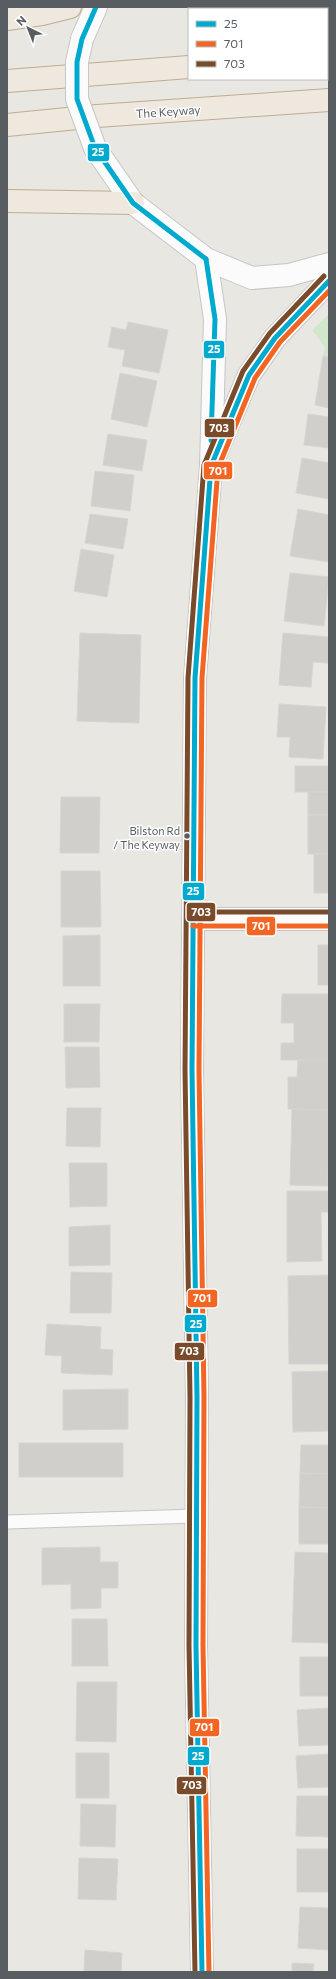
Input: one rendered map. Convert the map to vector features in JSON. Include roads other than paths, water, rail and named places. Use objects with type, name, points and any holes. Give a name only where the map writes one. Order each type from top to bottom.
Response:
[{"type":"highway","points":[[7,19],[42,14],[70,7]]},
{"type":"highway","points":[[7,81],[188,67]]},
{"type":"highway","name":"The Keyway","points":[[7,125],[97,116],[329,100]]},
{"type":"highway","points":[[7,201],[133,203]]},
{"type":"main road","points":[[96,7],[82,39],[77,62],[77,99],[95,148],[133,203],[206,259],[252,278],[289,275],[329,264]]},
{"type":"main road","points":[[202,1972],[196,1646],[193,919],[195,678],[210,466],[215,319],[206,259]]},
{"type":"main road","points":[[210,466],[249,376],[275,338],[329,281]]},
{"type":"main road","points":[[193,919],[329,919]]},
{"type":"lane","points":[[7,1522],[196,1516]]},
{"type":"place","name":"Bilston Rd / The Keyway","points":[[187,836]]}]
